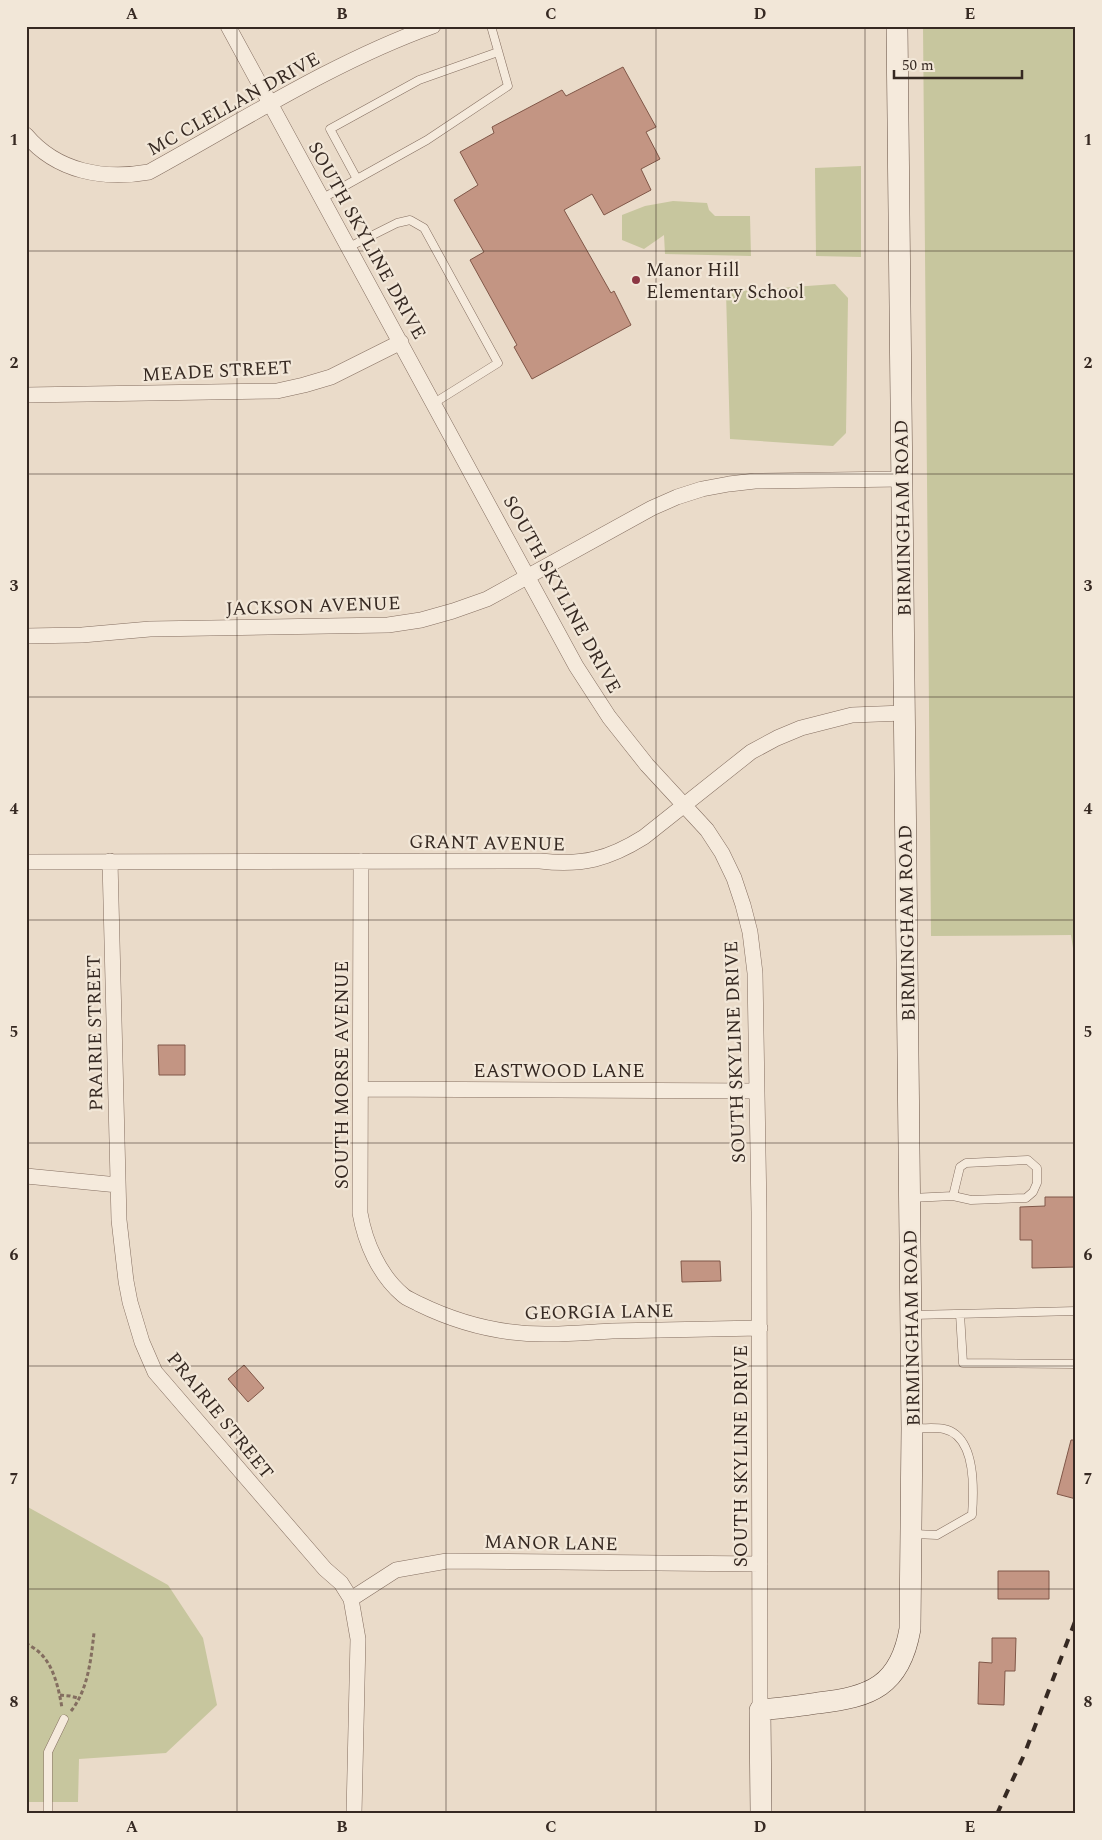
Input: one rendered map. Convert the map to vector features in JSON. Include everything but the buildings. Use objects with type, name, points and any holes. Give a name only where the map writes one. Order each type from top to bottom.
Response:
[{"type":"street","name":"SOUTH SKYLINE DRIVE","points":[[228,26],[576,666],[609,717],[647,765],[707,830],[722,853],[734,878],[743,905],[750,932],[755,973],[760,1328],[760,1710]]},
{"type":"street","name":"MC CLELLAN DRIVE","points":[[26,135],[47,154],[65,165],[105,176],[128,176],[149,172],[362,55],[433,26]]},
{"type":"street","name":"BIRMINGHAM ROAD","points":[[760,1710],[855,1698],[874,1690],[900,1664],[907,1648],[910,1629],[912,1428],[896,26]]},
{"type":"street","name":"MEADE STREET","points":[[26,395],[277,391],[331,377],[401,342]]},
{"type":"street","name":"JACKSON AVENUE","points":[[26,636],[82,636],[150,629],[388,625],[421,620],[454,612],[487,599],[652,508],[702,489],[755,481],[902,479]]},
{"type":"street","name":"GRANT AVENUE","points":[[26,862],[584,862],[605,857],[626,848],[644,837],[751,752],[777,738],[826,720],[852,715],[904,714]]},
{"type":"street","name":"PRAIRIE STREET","points":[[110,861],[119,1220],[127,1288],[142,1342],[155,1372],[325,1569],[341,1583],[351,1599],[358,1653],[354,1814]]},
{"type":"street","name":"SOUTH MORSE AVENUE","points":[[362,861],[360,1212],[370,1248],[381,1269],[391,1282]]},
{"type":"street","name":"EASTWOOD LANE","points":[[361,1089],[757,1091]]},
{"type":"street","points":[[26,1176],[118,1184]]},
{"type":"street","name":"GEORGIA LANE","points":[[391,1282],[404,1296],[431,1310],[460,1321],[521,1333],[552,1334],[760,1328]]},
{"type":"street","name":"MANOR LANE","points":[[351,1599],[396,1570],[447,1561],[760,1564]]},
{"type":"street","points":[[760,1710],[760,1814]]},
{"type":"lane","points":[[323,198],[427,140],[508,86],[491,26]]},
{"type":"lane","points":[[357,179],[330,129],[419,80],[498,52]]},
{"type":"lane","points":[[349,247],[397,223],[410,220],[424,228],[498,363],[434,403]]},
{"type":"lane","points":[[909,1198],[953,1196],[970,1200],[1026,1198],[1033,1192],[1037,1183],[1037,1168],[1028,1160],[966,1163],[960,1167],[953,1196]]},
{"type":"lane","points":[[911,1315],[1076,1311]]},
{"type":"lane","points":[[960,1314],[963,1364],[1076,1364]]},
{"type":"lane","points":[[912,1428],[945,1429],[960,1438],[970,1457],[973,1493],[972,1515],[937,1535],[912,1534]]},
{"type":"lane","points":[[48,1814],[48,1752],[64,1719]]},
{"type":"path","points":[[64,1719],[74,1707],[78,1698],[91,1660],[94,1633]]},
{"type":"path","points":[[26,1643],[40,1653],[51,1669],[60,1695],[64,1719]]},
{"type":"path","points":[[60,1695],[78,1698]]},
{"type":"green space","points":[[923,26],[1076,26],[1076,968],[1071,935],[931,936]]},
{"type":"green space","points":[[861,166],[861,257],[816,256],[815,168]]},
{"type":"green space","points":[[673,201],[707,203],[709,210],[715,216],[750,216],[751,256],[665,254],[664,235],[644,249],[622,240],[622,215],[645,206]]},
{"type":"green space","points":[[835,284],[848,298],[846,433],[833,446],[730,439],[726,292]]},
{"type":"green space","points":[[26,1506],[168,1585],[203,1638],[217,1705],[166,1753],[79,1759],[78,1802],[26,1802]]},
{"type":"railway","points":[[997,1814],[1024,1755],[1076,1619]]},
{"type":"place","name":"Manor Hill Elementary School","points":[[636,280]]}]
